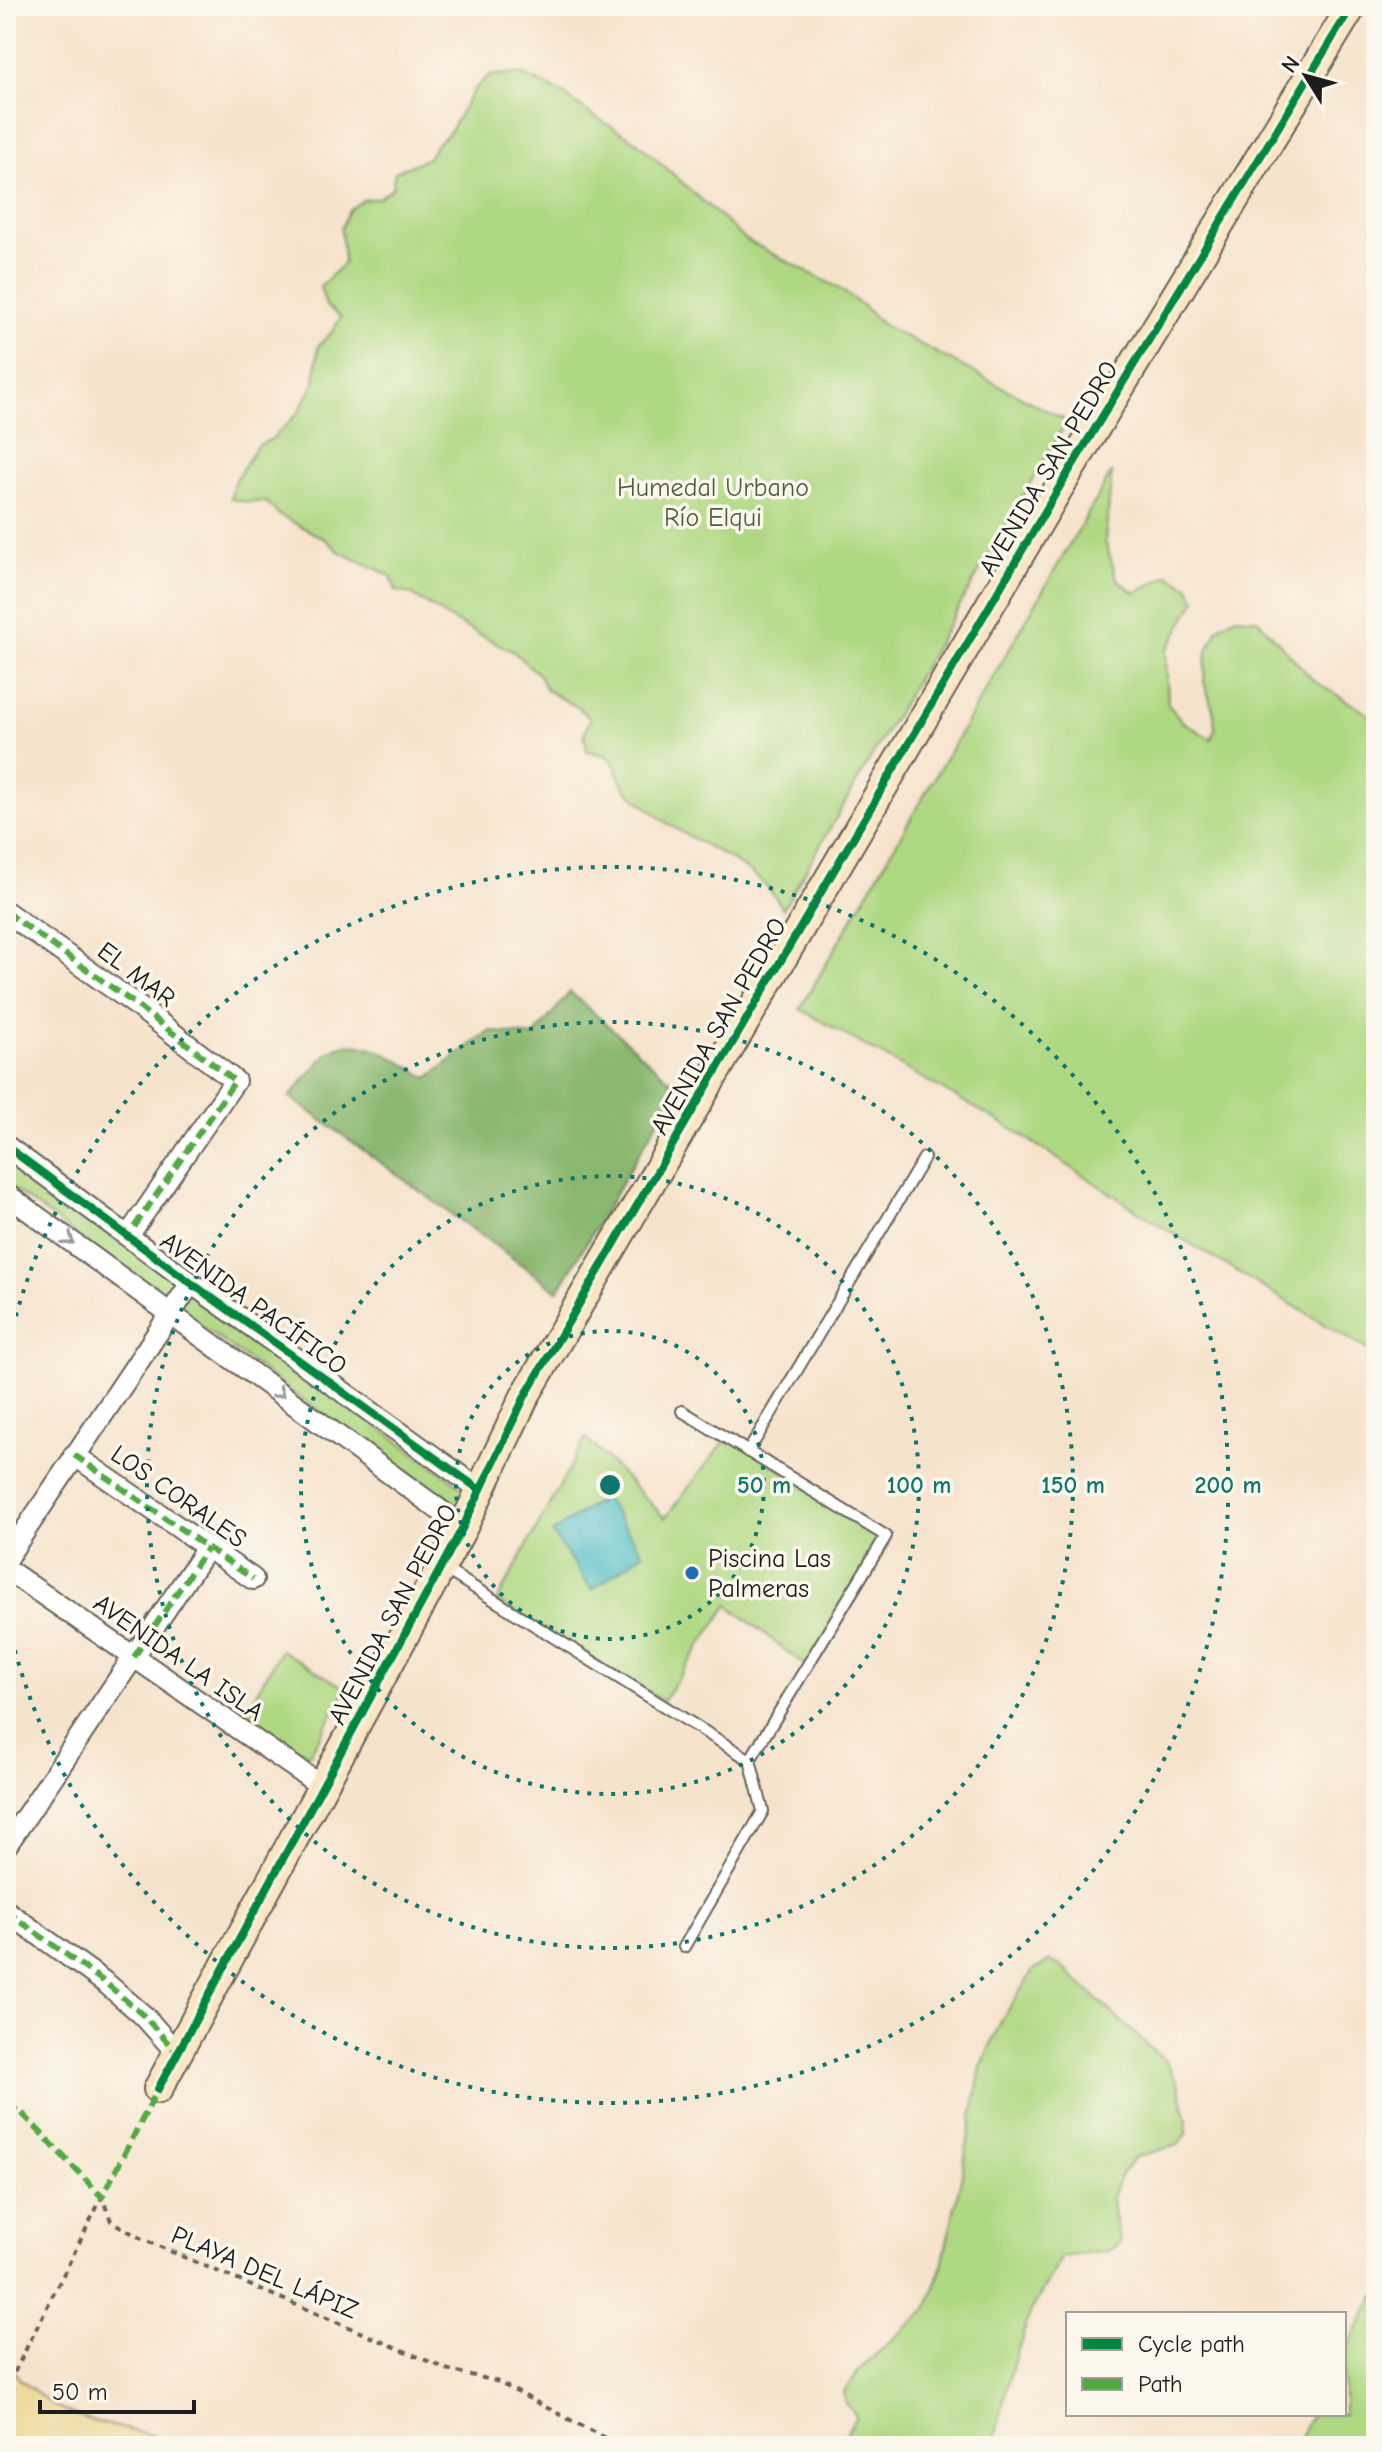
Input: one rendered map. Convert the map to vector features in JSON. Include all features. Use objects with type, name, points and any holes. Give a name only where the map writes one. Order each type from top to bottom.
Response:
[{"type":"street","name":"AVENIDA SAN PEDRO","points":[[158,2089],[442,1567],[525,1396],[1057,491],[1352,6]]},
{"type":"street","name":"EL MAR","points":[[6,912],[131,1001],[235,1081],[128,1236]]},
{"type":"street","name":"AVENIDA PACÍFICO","points":[[6,1146],[480,1490]]},
{"type":"street","points":[[6,1194],[463,1527]]},
{"type":"street","name":"LOS CORALES","points":[[6,1559],[191,1283]]},
{"type":"street","name":"LOS CORALES","points":[[74,1455],[253,1579]]},
{"type":"street","points":[[6,1846],[207,1548]]},
{"type":"street","name":"AVENIDA LA ISLA","points":[[6,1569],[323,1787]]},
{"type":"street","points":[[6,1911],[107,1984],[144,2016],[177,2053]]},
{"type":"lane","points":[[748,1452],[924,1158]]},
{"type":"lane","points":[[682,1411],[886,1536],[750,1760]]},
{"type":"lane","points":[[442,1567],[750,1760],[763,1811],[684,1947]]},
{"type":"green space","name":"Humedal Urbano Río Elqui","points":[[524,75],[559,91],[636,141],[746,240],[835,286],[883,325],[1067,421],[783,909],[759,879],[676,829],[627,790],[612,760],[587,751],[584,734],[590,719],[579,708],[546,690],[539,675],[514,652],[455,622],[411,594],[396,591],[391,576],[340,552],[325,539],[279,515],[266,502],[231,499],[234,482],[257,446],[272,439],[298,413],[315,382],[318,346],[341,317],[326,306],[320,287],[344,263],[341,228],[349,210],[363,200],[378,198],[392,188],[395,172],[428,158],[436,144],[448,134],[474,90],[488,76]]},
{"type":"green space","points":[[1112,472],[1105,541],[1117,579],[1135,593],[1168,575],[1188,586],[1196,600],[1166,652],[1168,704],[1182,721],[1211,739],[1215,729],[1214,713],[1204,682],[1207,651],[1219,627],[1236,617],[1257,619],[1313,680],[1376,719],[1376,1355],[1161,1226],[1009,1127],[800,1009]]},
{"type":"green space","points":[[570,992],[678,1087],[558,1291],[290,1097],[326,1055],[355,1044],[381,1051],[428,1078],[489,1031],[534,1036]]},
{"type":"green space","points":[[6,1156],[470,1493],[460,1514],[6,1184]]},
{"type":"green space","name":"Piscina Las Palmeras","points":[[730,1434],[888,1544],[812,1671],[728,1605],[663,1701],[497,1601],[586,1438],[665,1518]]},
{"type":"green space","points":[[281,1650],[347,1689],[309,1755],[242,1717]]},
{"type":"green space","points":[[1050,1961],[1061,1966],[1168,2064],[1179,2086],[1187,2134],[1178,2145],[1135,2157],[1122,2173],[1112,2197],[1120,2243],[1108,2251],[1062,2257],[1031,2311],[1012,2368],[993,2446],[829,2446],[846,2434],[856,2416],[846,2403],[844,2392],[861,2368],[927,2309],[941,2270],[981,2067],[1001,2021],[1034,1969]]},
{"type":"green space","points":[[1376,2294],[1376,2446],[1295,2446],[1311,2416],[1346,2416],[1346,2350]]},
{"type":"sand","points":[[6,2361],[20,2379],[52,2405],[84,2419],[150,2435],[175,2446],[6,2446]]},
{"type":"water","points":[[604,1497],[643,1553],[592,1590],[552,1533]]},
{"type":"marked path","points":[[6,912],[131,1001],[235,1081],[128,1236]]},
{"type":"marked path","points":[[74,1455],[253,1579]]},
{"type":"marked path","points":[[134,1657],[207,1548]]},
{"type":"marked path","points":[[6,1911],[107,1984],[144,2016],[177,2053]]},
{"type":"marked path","points":[[6,2106],[21,2112],[102,2197],[158,2089]]},
{"type":"cycle path","points":[[158,2089],[463,1527],[525,1396],[1057,491],[1352,6]]},
{"type":"cycle path","points":[[6,1146],[480,1490]]},
{"type":"place","name":"Piscina Las Palmeras","points":[[692,1573]]}]
